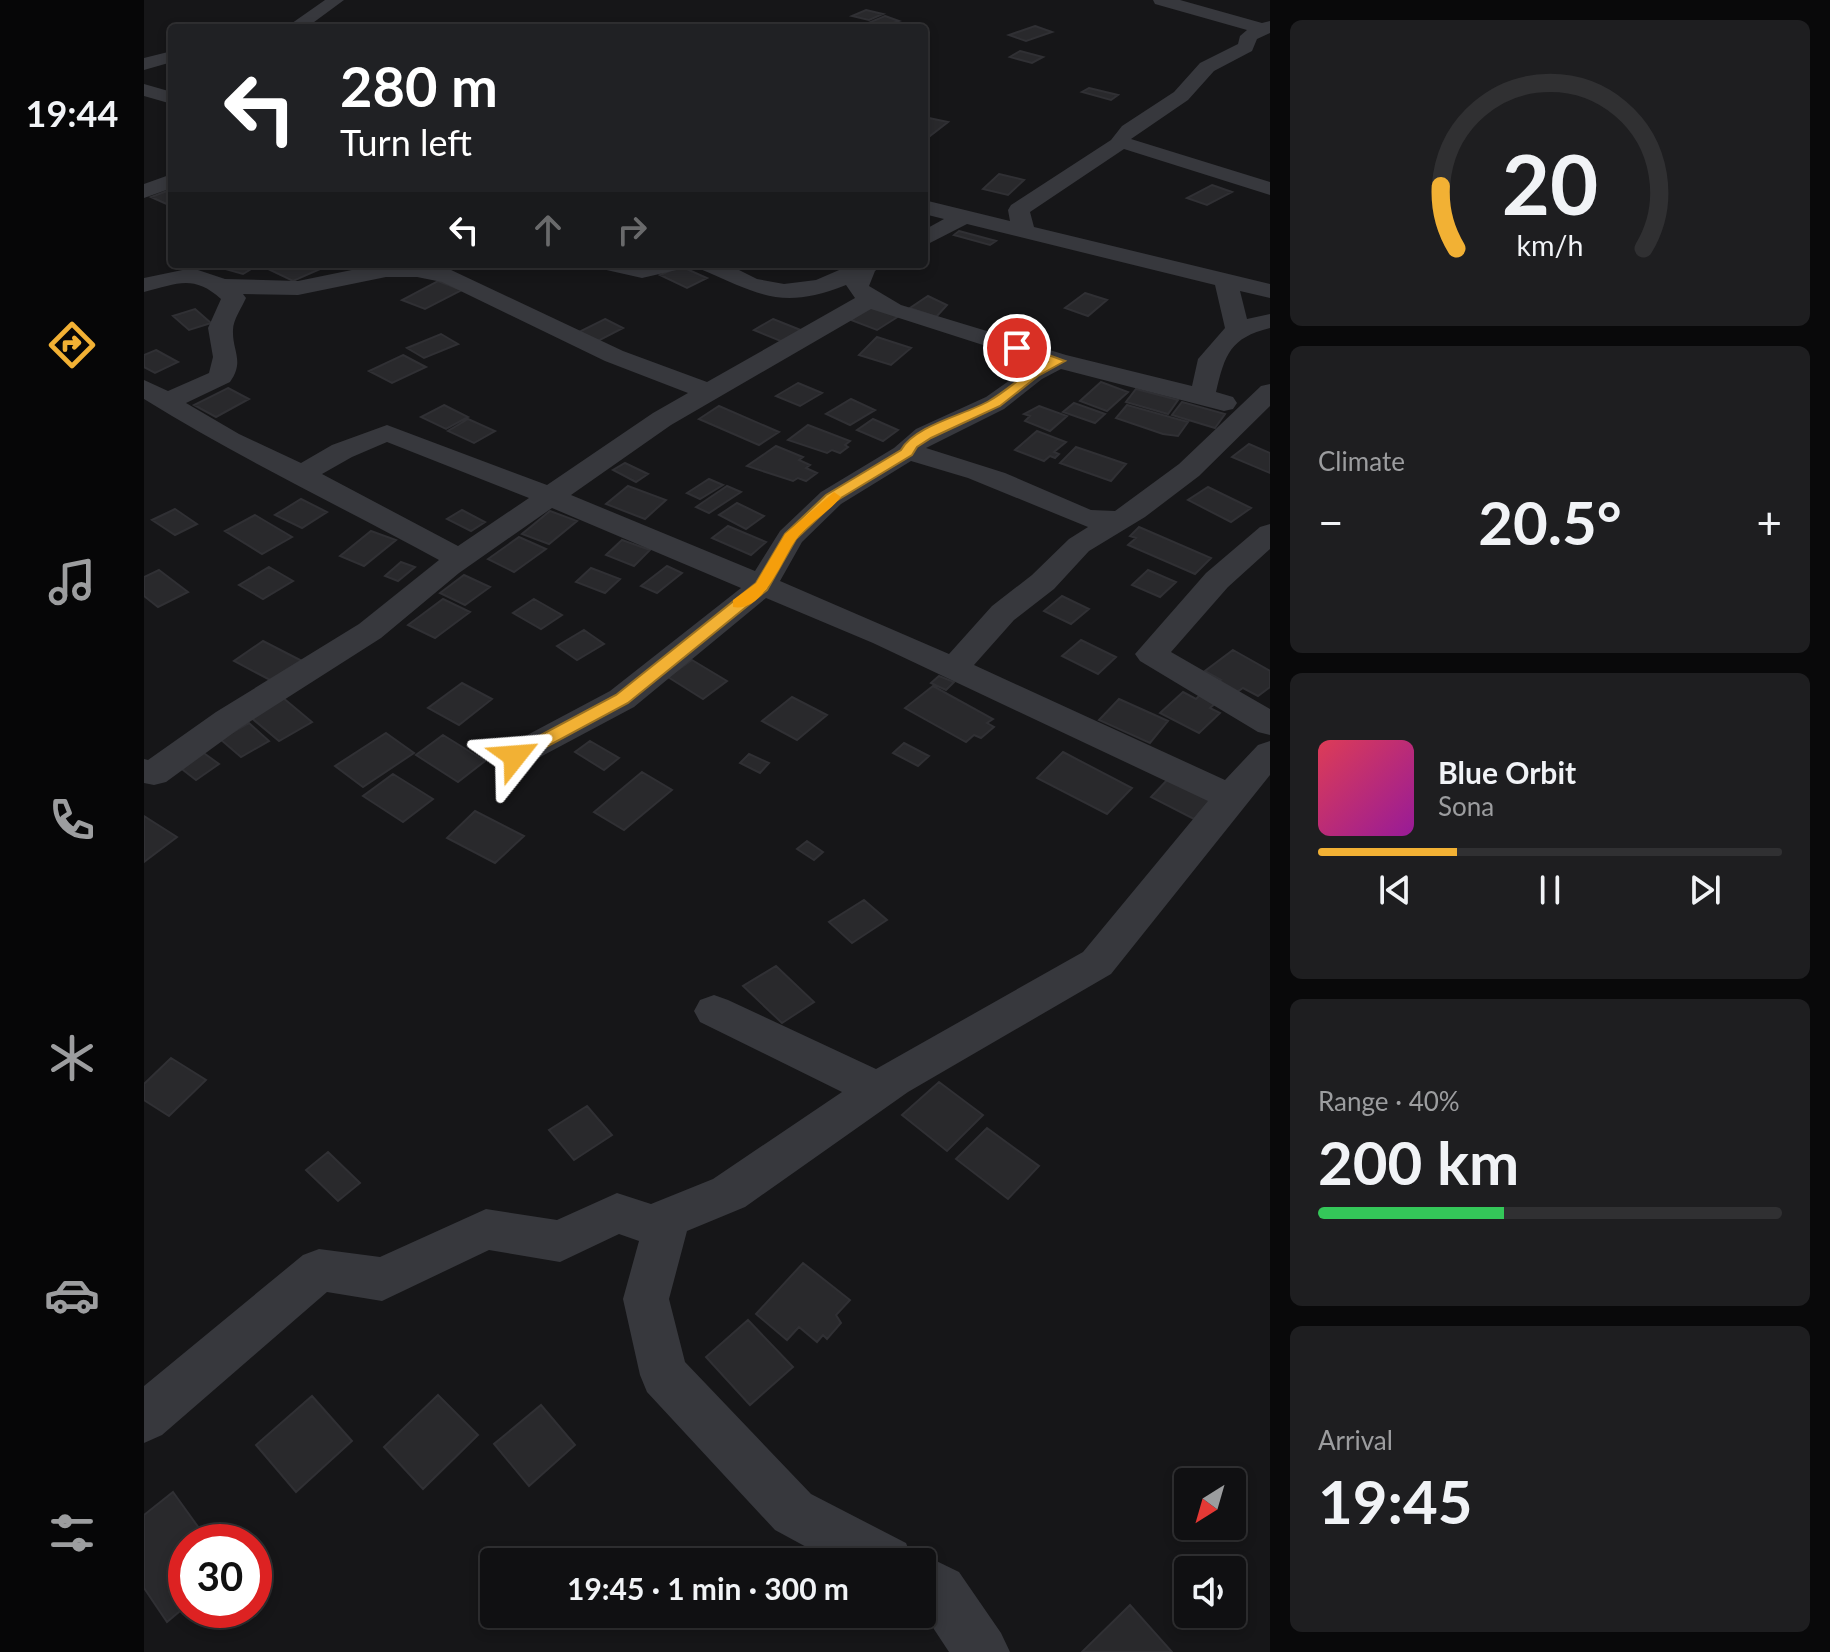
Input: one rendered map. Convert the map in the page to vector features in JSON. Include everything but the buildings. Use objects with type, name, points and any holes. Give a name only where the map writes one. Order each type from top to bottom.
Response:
[{"type":"street","points":[[300,24],[336,0]]},
{"type":"street","points":[[1172,1],[1267,27]]},
{"type":"street","points":[[1023,229],[1019,210],[1121,142],[1121,137],[1129,130],[1181,96],[1207,67],[1246,47],[1249,36],[1267,27]]},
{"type":"street","points":[[144,64],[168,57]]},
{"type":"street","points":[[144,90],[168,97]]},
{"type":"street","points":[[1121,142],[1270,189]]},
{"type":"street","points":[[144,192],[168,182]]},
{"type":"street","points":[[928,208],[1270,291]]},
{"type":"street","points":[[928,237],[965,216]]},
{"type":"street","points":[[144,285],[198,268],[234,298],[220,328],[226,357],[221,377],[155,395]]},
{"type":"street","points":[[628,268],[642,271],[655,268]]},
{"type":"street","points":[[717,268],[755,286],[806,292],[828,286],[864,268]]},
{"type":"street","points":[[867,268],[857,287],[870,299],[924,321],[1058,361],[1202,396],[1249,411]]},
{"type":"street","points":[[222,286],[298,288],[386,270],[417,270],[449,276],[614,356],[708,392]]},
{"type":"street","points":[[1226,279],[1237,329]]},
{"type":"street","points":[[144,771],[154,773],[228,720],[370,631],[460,559],[662,419],[759,366],[870,299]]},
{"type":"street","points":[[1202,396],[1211,359],[1237,329],[1270,321]]},
{"type":"street","points":[[515,756],[622,699],[762,586],[790,537],[831,498],[907,452],[911,444],[995,403],[1033,374],[1058,361]]},
{"type":"street","points":[[955,667],[1003,613],[1043,582],[1079,545],[1189,470],[1270,392]]},
{"type":"street","points":[[155,395],[229,440],[302,474],[460,559]]},
{"type":"street","points":[[302,474],[342,451],[387,433],[423,445],[955,667],[1230,797]]},
{"type":"street","points":[[907,452],[963,466],[1047,500],[1080,518],[1097,522],[1121,519]]},
{"type":"street","points":[[1270,533],[1217,580],[1151,654],[1270,724]]},
{"type":"street","points":[[144,1418],[319,1270],[382,1279],[486,1229],[560,1241],[617,1213],[652,1225],[729,1193],[879,1090],[1097,963],[1230,797],[1270,753]]},
{"type":"street","points":[[714,1011],[879,1090]]},
{"type":"street","points":[[668,1219],[646,1299],[664,1375],[793,1512],[861,1548]]},
{"type":"street","points":[[936,1589],[982,1652]]},
{"type":"slow traffic","points":[[739,604],[762,586],[790,537],[834,497]]},
{"type":"route","points":[[515,756],[622,699],[762,586],[790,537],[831,498],[907,452],[911,444],[995,403],[1033,374],[1058,361],[1017,348]]}]
